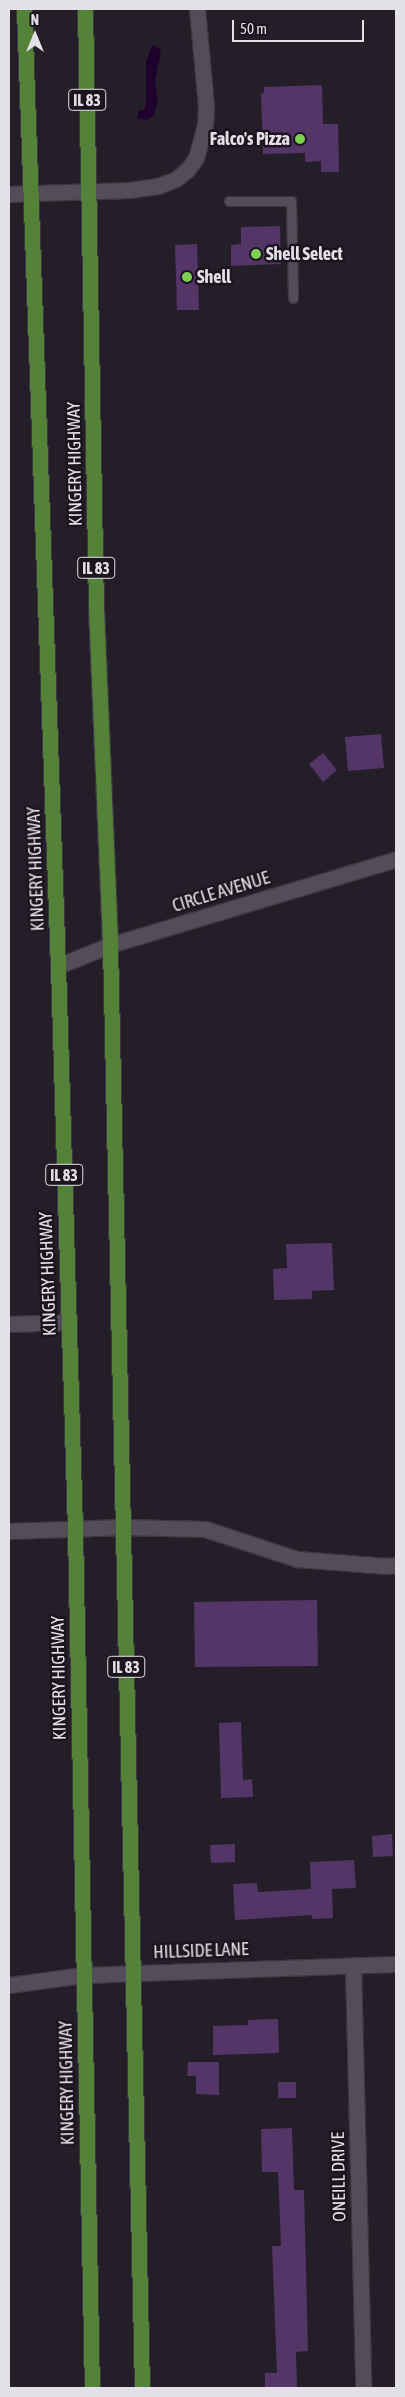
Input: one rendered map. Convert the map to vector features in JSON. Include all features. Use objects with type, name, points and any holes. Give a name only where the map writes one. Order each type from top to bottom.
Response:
[{"type":"main road","name":"KINGERY HIGHWAY","points":[[24,9],[58,966],[75,1529],[92,2388]]},
{"type":"main road","name":"KINGERY HIGHWAY","points":[[85,9],[96,608],[110,945],[142,2388]]},
{"type":"street","points":[[9,194],[158,186],[176,179],[196,158],[205,124],[206,106],[197,9]]},
{"type":"street","name":"CIRCLE AVENUE","points":[[58,966],[110,945],[396,859]]},
{"type":"street","points":[[9,1324],[68,1322]]},
{"type":"street","points":[[9,1531],[124,1527],[205,1528],[297,1559],[387,1566],[396,1565]]},
{"type":"street","name":"HILLSIDE LANE","points":[[9,1985],[83,1975],[396,1964]]},
{"type":"street","name":"ONEILL DRIVE","points":[[353,1965],[363,2388]]},
{"type":"lane","points":[[229,201],[292,201],[293,298]]},
{"type":"shaded area","points":[[152,45],[161,50],[155,82],[158,99],[154,115],[147,120],[137,118],[139,110],[144,110],[146,105],[146,63]]},
{"type":"building","points":[[322,85],[323,124],[338,124],[339,172],[321,172],[321,161],[305,162],[305,153],[263,154],[261,94],[264,93],[264,87]]},
{"type":"building","name":"Shell Select","points":[[280,226],[281,264],[231,266],[231,245],[241,244],[241,227]]},
{"type":"building","name":"Shell","points":[[197,244],[199,310],[177,310],[175,245]]},
{"type":"building","points":[[381,734],[384,768],[348,771],[345,737]]},
{"type":"building","points":[[323,753],[337,770],[323,782],[309,764]]},
{"type":"building","points":[[332,1243],[334,1290],[312,1291],[312,1299],[274,1300],[273,1269],[287,1268],[286,1244]]},
{"type":"building","points":[[317,1600],[318,1666],[195,1667],[194,1602]]},
{"type":"building","points":[[241,1722],[243,1780],[252,1779],[253,1797],[221,1798],[219,1723]]},
{"type":"building","points":[[392,1834],[393,1856],[373,1857],[372,1836]]},
{"type":"building","points":[[235,1844],[235,1862],[211,1863],[210,1845]]},
{"type":"building","points":[[354,1860],[356,1888],[332,1889],[333,1918],[312,1919],[312,1915],[235,1920],[233,1884],[257,1883],[258,1892],[311,1889],[310,1862]]},
{"type":"building","points":[[278,2019],[279,2053],[213,2055],[213,2026],[248,2025],[248,2020]]},
{"type":"building","points":[[188,2062],[219,2062],[219,2095],[196,2094],[196,2076],[187,2076]]},
{"type":"building","points":[[278,2082],[296,2082],[296,2098],[278,2098]]},
{"type":"building","points":[[292,2128],[294,2190],[304,2190],[308,2351],[296,2352],[297,2388],[265,2388],[265,2373],[277,2373],[272,2246],[281,2246],[278,2172],[262,2172],[261,2129]]},
{"type":"place","name":"Falco's Pizza","points":[[300,139]]},
{"type":"place","name":"Shell Select","points":[[256,254]]},
{"type":"place","name":"Shell","points":[[187,277]]}]
